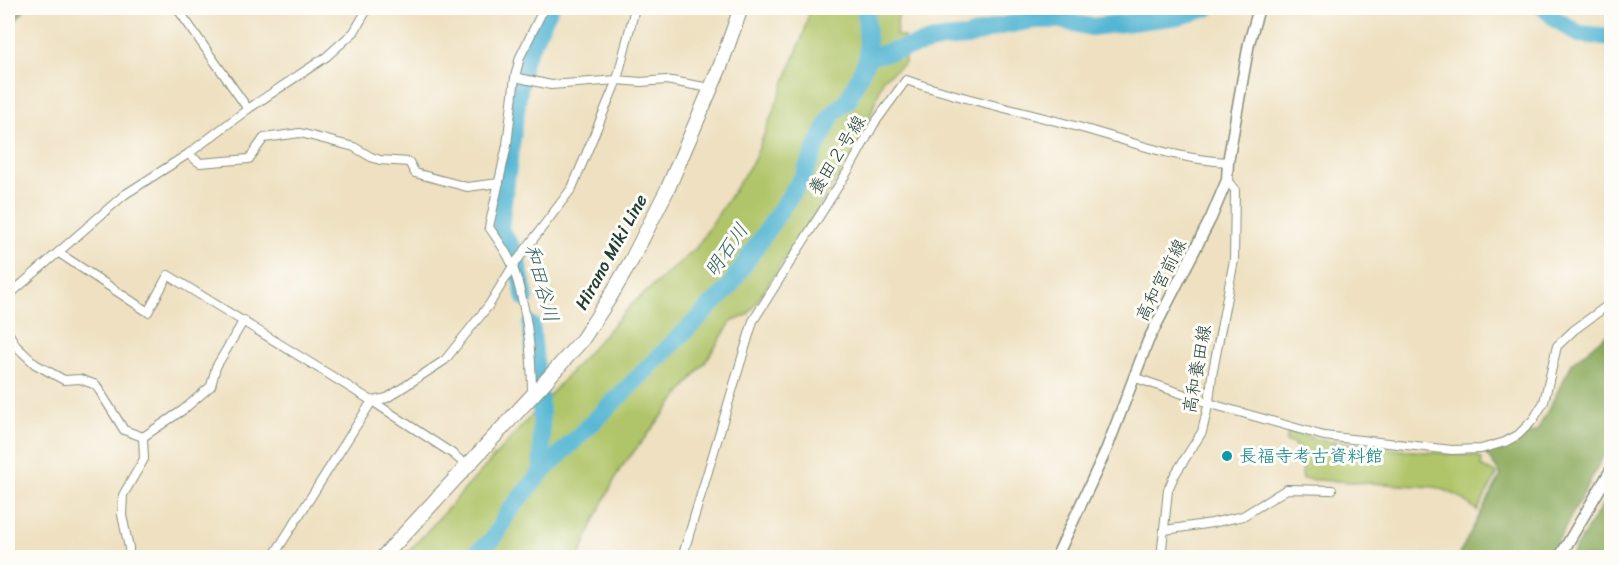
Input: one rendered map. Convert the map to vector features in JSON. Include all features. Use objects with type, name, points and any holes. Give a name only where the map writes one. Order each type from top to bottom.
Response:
[{"type":"main road","name":"Hirano Miki Line","points":[[382,558],[537,391],[582,339],[632,261],[668,188],[720,67],[741,8]]},
{"type":"street","points":[[177,8],[248,109]]},
{"type":"street","points":[[8,296],[124,195],[188,154],[248,109],[326,57],[354,32],[368,8]]},
{"type":"street","points":[[537,391],[524,305],[513,266],[489,227],[507,145],[515,77],[520,57],[543,8]]},
{"type":"street","points":[[272,558],[372,401],[387,398],[445,360],[489,305],[513,266],[572,188],[617,80],[635,8]]},
{"type":"street","name":"高和宮前線","points":[[1056,558],[1107,448],[1148,341],[1211,218],[1227,180],[1228,162],[1250,43],[1259,8]]},
{"type":"street","points":[[515,77],[551,85],[617,80],[641,82],[666,80],[710,88]]},
{"type":"street","name":"養田２号線","points":[[682,558],[753,321],[874,124],[906,80],[1118,140],[1206,161],[1228,162]]},
{"type":"street","points":[[188,154],[200,163],[249,159],[264,138],[300,133],[354,147],[370,157],[409,162],[415,173],[467,187],[499,183]]},
{"type":"street","name":"高和養田線","points":[[1161,558],[1168,490],[1174,476],[1202,432],[1234,260],[1235,190],[1227,180]]},
{"type":"street","points":[[59,253],[148,312],[168,275],[372,401],[453,454],[467,466]]},
{"type":"street","points":[[1133,377],[1218,406],[1324,436],[1452,450],[1481,449],[1518,435],[1533,420],[1544,402],[1557,346],[1611,302]]},
{"type":"street","points":[[143,437],[183,410],[211,386],[216,367],[244,321]]},
{"type":"street","points":[[8,332],[15,346],[35,364],[64,380],[80,379],[96,385],[124,430],[143,437]]},
{"type":"street","points":[[129,558],[122,515],[123,495],[144,459],[143,437]]},
{"type":"street","points":[[1559,558],[1611,468]]},
{"type":"street","points":[[1165,530],[1242,516],[1287,489],[1332,490]]},
{"type":"green space","points":[[8,8],[26,8],[8,30]]},
{"type":"green space","points":[[810,8],[899,8],[896,35],[904,37],[905,63],[883,79],[861,143],[748,315],[731,322],[706,361],[620,469],[579,557],[403,558],[630,306],[696,248],[754,160],[804,33]]},
{"type":"green space","points":[[1611,331],[1611,442],[1549,557],[1457,558],[1501,475],[1485,452],[1537,431],[1573,362]]},
{"type":"green space","points":[[1288,432],[1362,447],[1478,456],[1482,459],[1481,466],[1497,474],[1477,511],[1458,496],[1435,487],[1302,479],[1303,456],[1293,443],[1286,442]]},
{"type":"green space","points":[[1610,492],[1612,494],[1612,554],[1610,557],[1570,557]]},
{"type":"waterway","name":"和田谷川","points":[[525,298],[515,252],[500,230],[523,61],[550,8]]},
{"type":"waterway","name":"明石川","points":[[471,558],[493,539],[509,511],[542,472],[727,290],[802,178],[832,115],[848,100],[868,57],[866,8]]},
{"type":"waterway","points":[[868,57],[942,39],[967,37],[1000,26],[1035,20],[1060,20],[1091,27],[1180,16],[1207,8]]},
{"type":"waterway","points":[[1544,8],[1557,20],[1579,34],[1612,37]]},
{"type":"waterway","name":"和田谷川","points":[[531,325],[541,411],[542,472]]},
{"type":"place","name":"長福寺考古資料館","points":[[1227,456]]}]
